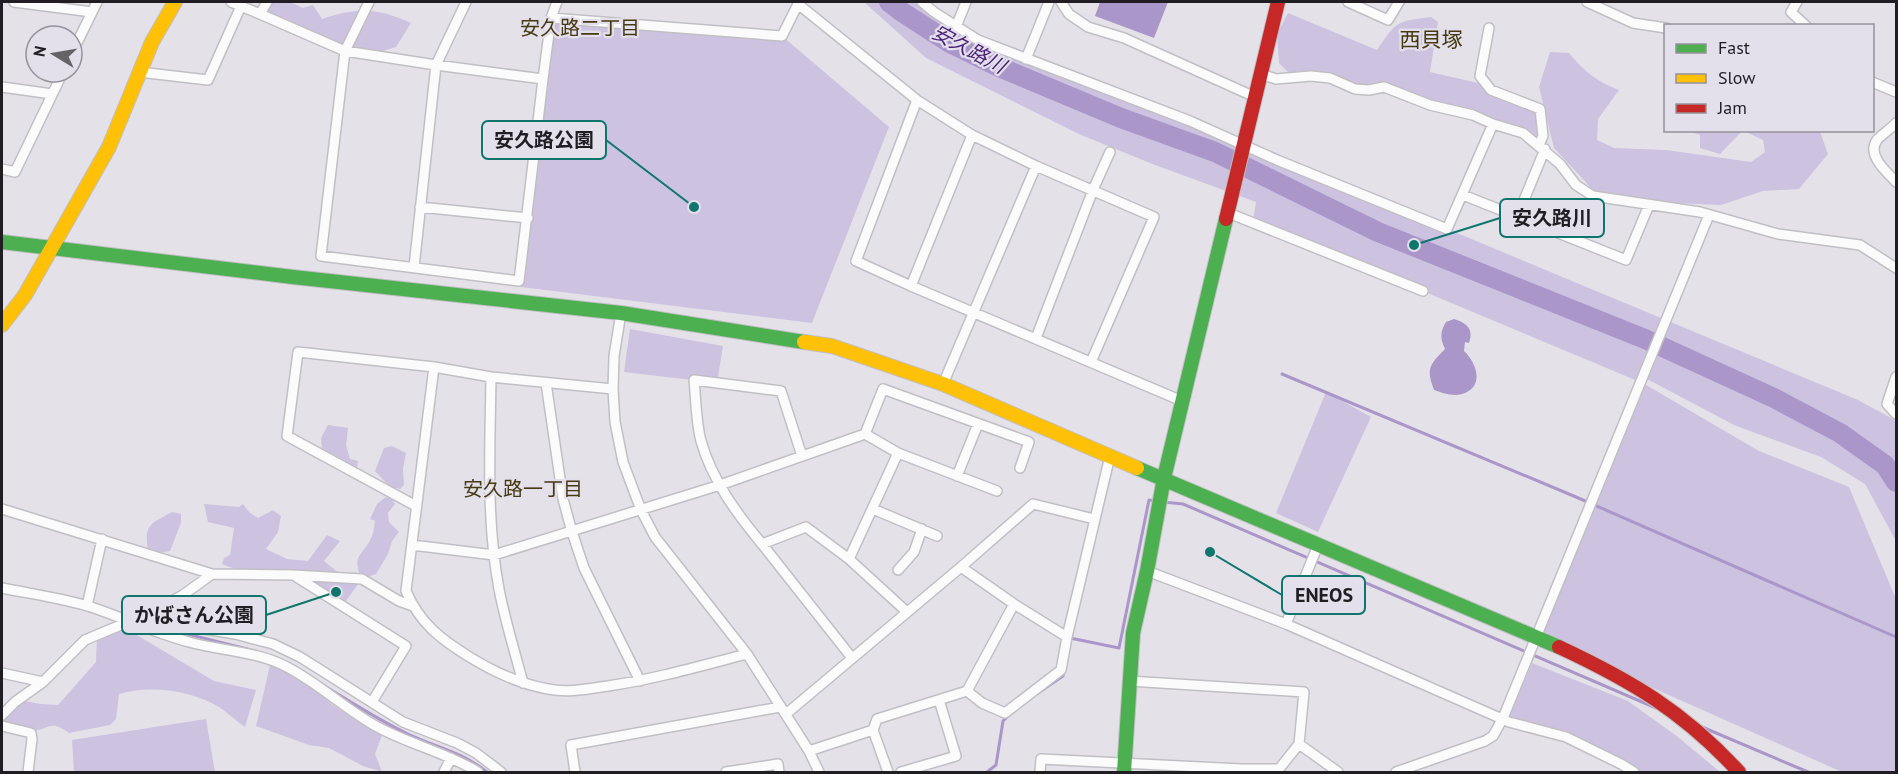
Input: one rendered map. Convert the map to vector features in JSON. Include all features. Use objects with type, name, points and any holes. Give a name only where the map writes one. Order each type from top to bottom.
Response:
[{"type":"street","points":[[14,2],[92,12]]},
{"type":"street","points":[[84,28],[97,2]]},
{"type":"street","points":[[2,325],[25,295],[109,147],[152,42],[175,2]]},
{"type":"street","points":[[231,2],[345,51],[543,79]]},
{"type":"street","points":[[260,14],[267,2]]},
{"type":"street","points":[[369,2],[345,51],[321,256],[519,281],[551,18],[557,2]]},
{"type":"street","points":[[414,267],[436,65],[466,2]]},
{"type":"street","points":[[922,2],[978,40],[1190,121],[1447,228],[1493,124]]},
{"type":"street","points":[[956,27],[966,2]]},
{"type":"street","points":[[1026,59],[1049,2]]},
{"type":"street","points":[[1061,2],[1069,14],[1088,27],[1124,38],[1255,97]]},
{"type":"street","points":[[1124,768],[1133,633],[1164,478],[1278,2]]},
{"type":"street","points":[[1348,2],[1388,20],[1399,2]]},
{"type":"street","points":[[1587,2],[1633,23],[1664,28]]},
{"type":"street","points":[[1797,2],[1791,12],[1804,24]]},
{"type":"street","points":[[551,18],[782,36],[798,3],[917,100],[972,135],[1154,218],[1091,362]]},
{"type":"street","points":[[139,72],[208,81],[241,6]]},
{"type":"street","points":[[1489,28],[1480,76],[1491,90],[1540,109],[1542,147],[1517,217]]},
{"type":"street","points":[[1261,74],[1276,79],[1311,76],[1330,78],[1354,89],[1369,90],[1384,87],[1430,105],[1473,115],[1523,133],[1560,164],[1576,185],[1593,196],[1709,215],[1778,234],[1860,245],[1896,268]]},
{"type":"street","points":[[1874,83],[1896,92]]},
{"type":"street","points":[[2,169],[15,172],[57,84]]},
{"type":"street","points":[[2,87],[52,94]]},
{"type":"street","points":[[917,100],[856,261],[1182,401]]},
{"type":"street","points":[[1896,123],[1876,141],[1874,152],[1878,163],[1896,182]]},
{"type":"street","points":[[911,286],[972,135]]},
{"type":"street","points":[[1036,338],[1110,152]]},
{"type":"street","points":[[944,384],[1036,166]]},
{"type":"street","points":[[1463,195],[1626,260],[1648,205]]},
{"type":"street","points":[[420,207],[528,218]]},
{"type":"street","points":[[1226,212],[1423,291]]},
{"type":"street","points":[[1396,772],[1485,741],[1493,736],[1503,718],[1709,215]]},
{"type":"street","points":[[2,242],[621,313],[832,346],[889,363],[944,384],[1536,636],[1613,673],[1667,705],[1694,727],[1736,771]]},
{"type":"street","points":[[621,313],[614,356],[615,422],[623,462],[641,510],[655,537],[747,654],[809,751],[819,772]]},
{"type":"street","points":[[416,506],[287,436],[298,352],[434,367],[491,377],[613,389]]},
{"type":"street","points":[[434,367],[406,591],[422,620],[447,643],[474,660],[523,683],[574,692],[640,681],[747,654]]},
{"type":"street","points":[[491,377],[490,507],[494,555],[499,590],[523,683]]},
{"type":"street","points":[[1896,377],[1887,404],[1896,414]]},
{"type":"street","points":[[802,456],[781,391],[694,381],[701,440],[720,485],[739,517],[852,658]]},
{"type":"street","points":[[546,383],[563,499],[572,532],[584,567],[640,681]]},
{"type":"street","points":[[412,545],[494,555],[720,485],[865,434],[883,389],[1029,442],[1020,468]]},
{"type":"street","points":[[957,476],[978,424]]},
{"type":"street","points":[[865,434],[898,453],[997,491]]},
{"type":"street","points":[[849,559],[898,453]]},
{"type":"street","points":[[967,691],[982,703],[1005,712],[1061,670],[1110,456]]},
{"type":"street","points":[[575,772],[571,746],[783,711],[852,658],[1033,504],[1094,519]]},
{"type":"street","points":[[2,509],[212,574],[362,579],[399,601],[413,606]]},
{"type":"street","points":[[873,509],[937,536]]},
{"type":"street","points":[[762,544],[806,527],[849,559],[907,612]]},
{"type":"street","points":[[898,570],[914,552],[922,529]]},
{"type":"street","points":[[87,606],[102,539]]},
{"type":"street","points":[[1286,624],[1318,545]]},
{"type":"street","points":[[961,567],[1067,637]]},
{"type":"street","points":[[1147,571],[1286,624],[1503,718],[1566,737],[1634,772]]},
{"type":"street","points":[[2,715],[15,702],[43,682],[85,639],[152,612],[183,595],[212,574]]},
{"type":"street","points":[[293,575],[406,646],[372,702]]},
{"type":"street","points":[[2,588],[87,606],[191,643],[256,655],[286,666],[374,725],[478,772]]},
{"type":"street","points":[[888,772],[873,730],[877,719],[967,691],[1014,604]]},
{"type":"street","points":[[152,612],[181,625],[235,634],[273,644],[300,657],[403,722],[467,748],[501,772]]},
{"type":"street","points":[[2,673],[43,682]]},
{"type":"street","points":[[323,691],[333,677]]},
{"type":"street","points":[[1040,772],[1041,759],[1124,768],[1240,771],[1279,769],[1299,744],[1304,693],[1129,681]]},
{"type":"street","points":[[901,772],[956,756],[939,700]]},
{"type":"street","points":[[2,726],[31,733],[28,772]]},
{"type":"street","points":[[809,751],[873,730]]},
{"type":"street","points":[[1299,744],[1338,772]]},
{"type":"street","points":[[444,772],[451,758]]},
{"type":"street","points":[[726,772],[778,764],[779,772]]},
{"type":"shaded area","points":[[267,2],[290,2],[303,8],[313,5],[322,19],[346,12],[367,11],[388,14],[411,23],[396,47],[371,55],[345,51],[289,20],[260,14]]},
{"type":"shaded area","points":[[864,2],[923,2],[948,24],[1055,70],[1445,228],[1858,400],[1893,419],[1896,422],[1896,541],[1865,484],[1821,457],[1734,425],[1649,380],[1641,382],[1759,451],[1849,487],[1896,599],[1896,772],[1842,772],[1536,636],[1640,382],[1253,220],[1256,202],[1081,135],[926,58]]},
{"type":"shaded area","points":[[1100,2],[1168,2],[1154,38],[1095,16]]},
{"type":"shaded area","points":[[1288,13],[1377,50],[1393,28],[1410,20],[1431,17],[1438,22],[1430,72],[1487,85],[1540,116],[1539,145],[1505,128],[1462,118],[1384,87],[1355,89],[1330,78],[1293,77],[1279,63],[1277,34]]},
{"type":"shaded area","points":[[551,18],[782,36],[889,127],[812,323],[521,287]]},
{"type":"shaded area","points":[[1550,52],[1569,53],[1591,75],[1619,90],[1598,119],[1597,140],[1614,148],[1666,150],[1751,162],[1765,152],[1763,140],[1746,132],[1820,132],[1828,154],[1799,189],[1763,191],[1721,205],[1624,201],[1592,189],[1554,148],[1539,87]]},
{"type":"shaded area","points":[[1690,132],[1741,132],[1720,154],[1700,148],[1700,135]]},
{"type":"shaded area","points":[[1454,319],[1463,322],[1470,330],[1469,343],[1465,342],[1464,351],[1469,356],[1476,374],[1474,386],[1469,391],[1455,395],[1434,390],[1430,377],[1432,363],[1445,349],[1441,335],[1444,326],[1446,322]]},
{"type":"shaded area","points":[[630,329],[723,346],[717,383],[624,372]]},
{"type":"shaded area","points":[[1326,392],[1371,417],[1318,532],[1276,513]]},
{"type":"shaded area","points":[[328,425],[348,428],[346,445],[350,459],[358,461],[357,470],[344,460],[322,449],[321,438]]},
{"type":"shaded area","points":[[392,446],[406,453],[403,469],[404,485],[400,489],[390,487],[375,471],[384,448]]},
{"type":"shaded area","points":[[386,497],[392,499],[395,504],[388,513],[389,522],[399,532],[392,541],[388,554],[376,574],[362,579],[357,565],[373,534],[375,521],[370,519],[377,504]]},
{"type":"shaded area","points":[[204,504],[239,507],[243,504],[258,518],[273,510],[281,516],[278,532],[266,549],[287,559],[308,561],[327,535],[340,541],[324,561],[340,574],[362,579],[342,606],[292,575],[240,571],[222,564],[224,558],[230,555],[234,528],[208,522]]},
{"type":"shaded area","points":[[172,512],[181,514],[181,523],[170,551],[159,553],[148,551],[147,535],[150,526]]},
{"type":"shaded area","points":[[130,631],[214,681],[256,690],[245,727],[208,701],[183,693],[157,690],[119,694],[116,719],[110,725],[69,733],[57,726],[24,730],[2,726],[2,716],[18,700],[58,705],[96,662],[97,634]]},
{"type":"shaded area","points":[[271,661],[303,677],[330,703],[355,720],[384,730],[375,754],[382,772],[363,766],[329,748],[309,745],[256,726]]},
{"type":"shaded area","points":[[1532,663],[1628,701],[1678,737],[1720,772],[1632,772],[1594,751],[1509,722]]},
{"type":"shaded area","points":[[206,719],[215,772],[74,772],[72,740]]},
{"type":"waterway","name":"安久路川","points":[[889,2],[950,43],[999,67],[1121,118],[1215,152],[1378,232],[1645,339],[1774,398],[1840,433],[1885,465],[1896,482]]},
{"type":"waterway","points":[[1282,374],[1576,497],[1896,637]]},
{"type":"waterway","points":[[1070,638],[1119,648],[1149,500],[1156,501]]},
{"type":"waterway","points":[[1163,502],[1183,504],[1663,711]]},
{"type":"waterway","points":[[159,627],[247,649]]},
{"type":"waterway","points":[[1038,693],[1063,676],[1064,671]]},
{"type":"waterway","points":[[323,685],[386,723],[458,754],[487,772]]},
{"type":"waterway","points":[[987,772],[996,765],[1003,721],[1008,716]]},
{"type":"waterway","points":[[1702,727],[1808,772]]},
{"type":"traffic: fast","points":[[1124,772],[1133,633],[1164,478],[1226,219]]},
{"type":"traffic: fast","points":[[2,242],[621,313],[804,342]]},
{"type":"traffic: fast","points":[[1137,468],[1559,647]]},
{"type":"traffic: slow","points":[[2,325],[25,295],[109,147],[152,42],[175,2]]},
{"type":"traffic: slow","points":[[804,342],[832,346],[943,384],[1137,468]]},
{"type":"traffic: jam","points":[[1226,219],[1278,2]]},
{"type":"traffic: jam","points":[[1559,647],[1610,672],[1656,700],[1698,732],[1739,772]]},
{"type":"place","name":"安久路公園","points":[[694,207]]},
{"type":"place","name":"安久路川","points":[[1414,245]]},
{"type":"place","name":"ENEOS","points":[[1210,552]]},
{"type":"place","name":"かばさん公園","points":[[336,592]]},
{"type":"district","name":"安久路二丁目","points":[[580,28]]},
{"type":"district","name":"西貝塚","points":[[1431,40]]},
{"type":"district","name":"安久路一丁目","points":[[523,489]]}]
